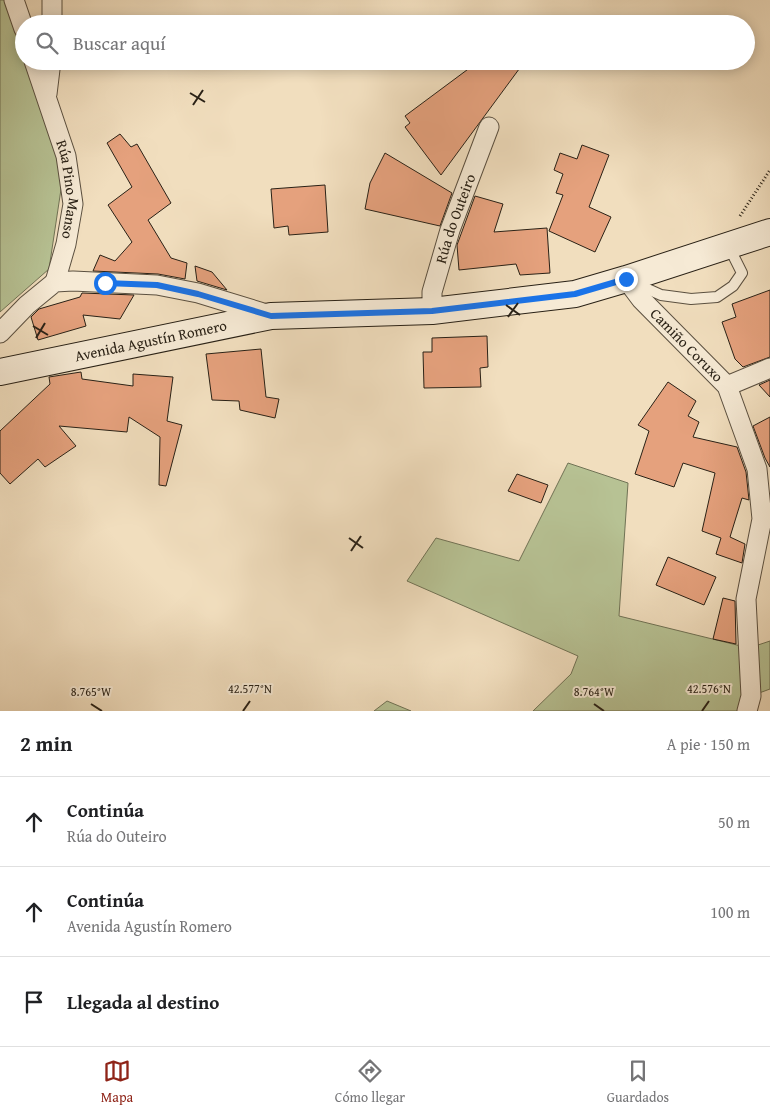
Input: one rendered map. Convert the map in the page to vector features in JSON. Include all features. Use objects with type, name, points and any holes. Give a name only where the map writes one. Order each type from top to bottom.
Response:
[{"type":"street","points":[[14,0],[19,15]]},
{"type":"street","points":[[52,0],[52,15]]},
{"type":"street","name":"Rúa Pino Manso","points":[[37,70],[66,156],[72,204],[66,244],[54,282]]},
{"type":"street","name":"Rúa Pino Manso","points":[[46,98],[50,70]]},
{"type":"street","name":"Rúa do Outeiro","points":[[432,311],[432,292],[450,230],[488,127]]},
{"type":"street","name":"Avenida Agustín Romero","points":[[0,372],[271,316],[432,311],[575,294],[728,247],[770,232]]},
{"type":"street","name":"Camiño Coruxo","points":[[626,279],[641,299],[727,386],[757,469],[762,519],[746,599],[751,696],[747,711]]},
{"type":"street","points":[[0,333],[27,305],[54,282],[73,281],[157,285],[198,294],[271,316]]},
{"type":"street","points":[[727,386],[770,368]]},
{"type":"lane","points":[[626,279],[661,294],[691,299],[717,297],[733,286],[742,273],[728,247]]},
{"type":"path","points":[[728,247],[732,228],[770,170]]},
{"type":"green space","points":[[0,0],[5,0],[15,26],[15,70],[33,70],[66,156],[49,269],[0,312]]},
{"type":"green space","points":[[568,463],[628,483],[619,616],[749,648],[770,641],[770,689],[751,696],[742,711],[533,711],[571,674],[578,656],[407,581],[436,538],[519,561]]},
{"type":"green space","points":[[387,701],[411,711],[374,711]]},
{"type":"building","points":[[467,70],[518,70],[441,175],[405,127],[410,123],[405,116]]},
{"type":"building","points":[[120,134],[131,147],[137,144],[171,203],[148,220],[171,258],[187,263],[185,279],[158,274],[93,271],[100,255],[115,261],[132,242],[108,205],[132,187],[107,143]]},
{"type":"building","points":[[582,145],[609,155],[589,207],[611,217],[595,252],[549,231],[563,195],[556,193],[563,174],[554,170],[560,153],[577,159]]},
{"type":"building","points":[[385,153],[452,193],[440,226],[365,209],[370,183]]},
{"type":"building","points":[[325,185],[328,232],[289,235],[288,226],[274,228],[271,189]]},
{"type":"building","points":[[475,196],[503,204],[494,232],[547,228],[550,273],[520,275],[516,264],[459,270],[457,245]]},
{"type":"building","points":[[195,266],[212,272],[227,290],[197,281]]},
{"type":"building","points":[[770,290],[770,357],[743,367],[735,359],[722,322],[736,317],[732,304]]},
{"type":"building","points":[[82,293],[134,295],[120,319],[83,315],[86,326],[38,340],[31,317],[39,309],[80,297]]},
{"type":"building","points":[[487,336],[488,367],[480,368],[481,387],[424,388],[423,352],[432,352],[432,338]]},
{"type":"building","points":[[261,349],[266,397],[279,399],[275,418],[240,410],[239,401],[212,400],[206,354]]},
{"type":"building","points":[[81,372],[82,379],[133,386],[133,374],[173,377],[167,421],[182,425],[166,486],[159,485],[160,437],[129,417],[127,432],[59,426],[76,446],[45,467],[38,459],[10,484],[0,473],[0,431],[50,384],[49,377]]},
{"type":"building","points":[[770,380],[770,397],[759,385]]},
{"type":"building","points":[[668,382],[696,401],[688,416],[699,422],[693,437],[737,447],[746,472],[749,500],[742,498],[730,537],[745,544],[742,563],[716,554],[721,538],[702,531],[715,473],[683,463],[674,487],[635,474],[649,431],[638,425]]},
{"type":"building","points":[[770,417],[770,467],[753,426]]},
{"type":"building","points":[[517,474],[548,485],[541,503],[508,491]]},
{"type":"building","points":[[668,557],[716,577],[704,605],[656,585]]},
{"type":"building","points":[[723,598],[735,601],[736,644],[713,639]]},
{"type":"route","points":[[105,283],[157,285],[198,294],[271,316],[432,311],[575,294],[626,279]]}]
